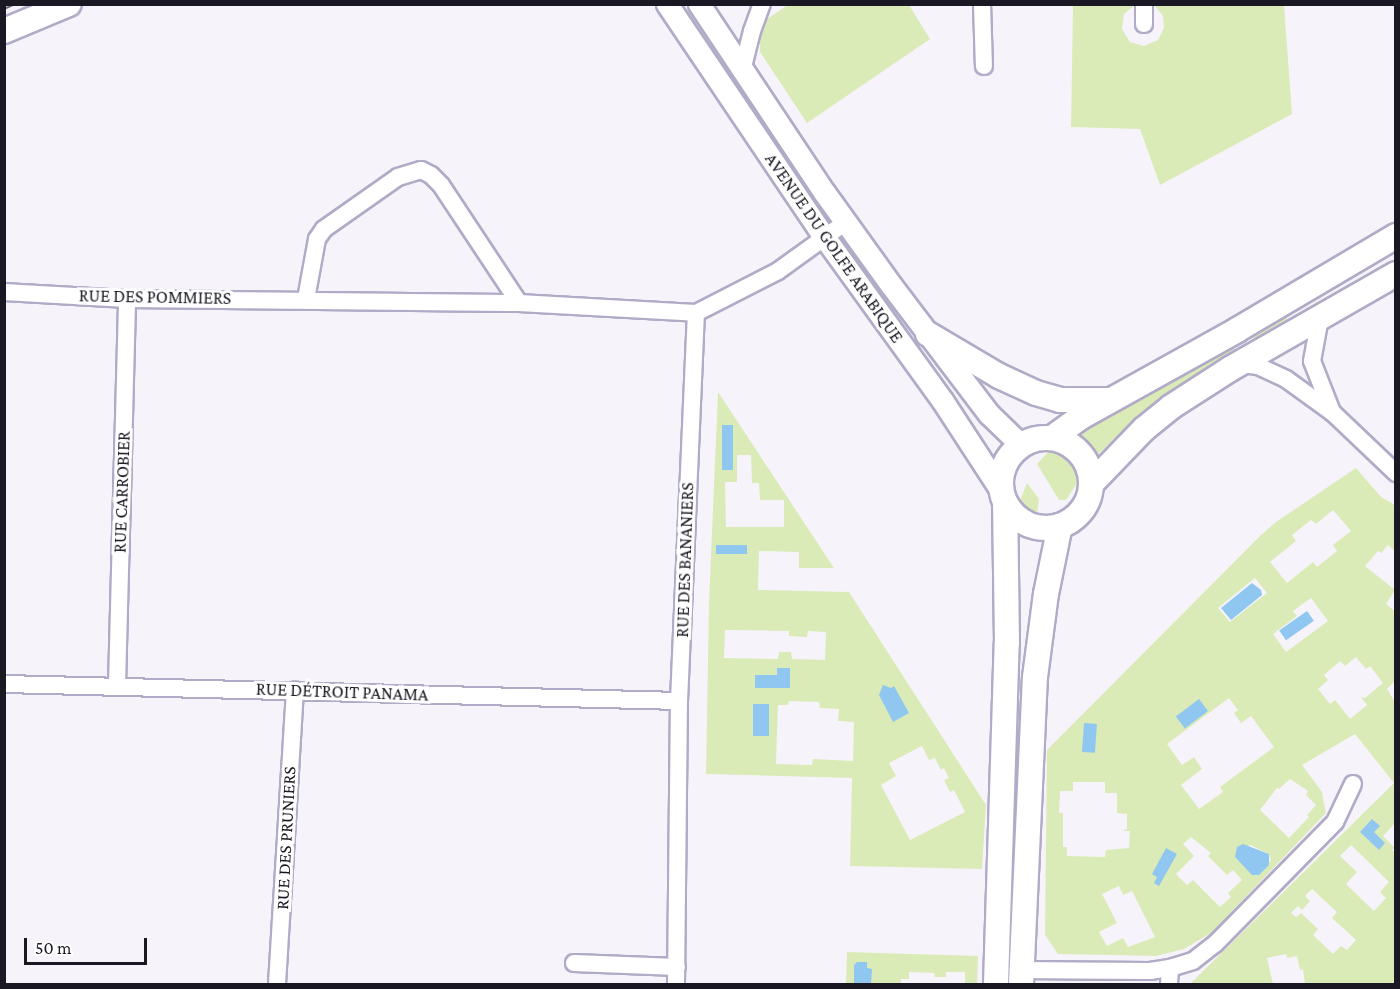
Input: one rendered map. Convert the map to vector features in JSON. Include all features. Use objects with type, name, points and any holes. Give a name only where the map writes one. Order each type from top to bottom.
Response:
[{"type":"main road","points":[[4,31],[69,4]]},
{"type":"main road","points":[[1052,438],[1081,417],[1237,330],[1395,236]]},
{"type":"main road","points":[[1091,484],[1144,429],[1171,407],[1395,274]]},
{"type":"main road","points":[[928,334],[999,376],[1035,393],[1060,400],[1112,399]]},
{"type":"main road","points":[[996,984],[1007,643],[1002,471],[1006,460],[1021,445],[1041,438],[1052,438],[1072,446],[1080,453],[1090,473],[1089,495],[1079,514],[1060,525],[1039,527],[1019,519],[1004,497]]},
{"type":"main road","points":[[1021,977],[1035,677],[1046,594],[1060,525]]},
{"type":"street","points":[[671,10],[709,4]]},
{"type":"street","points":[[742,71],[762,4]]},
{"type":"street","points":[[982,4],[984,66]]},
{"type":"street","points":[[1144,4],[1144,24]]},
{"type":"street","name":"AVENUE DU GOLFE ARABIQUE","points":[[699,5],[846,222],[989,414],[1021,445]]},
{"type":"street","name":"AVENUE DU GOLFE ARABIQUE","points":[[671,10],[825,238],[942,400],[1004,497]]},
{"type":"street","points":[[306,299],[317,239],[324,229],[398,177],[421,170],[431,175],[441,185],[519,303]]},
{"type":"street","points":[[696,313],[765,279],[846,222]]},
{"type":"street","name":"RUE DES POMMIERS","points":[[4,292],[127,299],[306,299],[519,303],[696,313]]},
{"type":"street","name":"RUE CARROBIER","points":[[117,686],[127,299]]},
{"type":"street","name":"RUE DES BANANIERS","points":[[676,984],[679,700],[696,313]]},
{"type":"street","points":[[1320,318],[1312,360],[1333,413]]},
{"type":"street","points":[[1241,364],[1274,372],[1333,413],[1395,473]]},
{"type":"street","name":"RUE DÉTROIT PANAMA","points":[[4,684],[679,700]]},
{"type":"street","name":"RUE DES PRUNIERS","points":[[277,984],[295,691]]},
{"type":"street","points":[[1021,977],[1127,971],[1169,976],[1215,944],[1335,822],[1353,784]]},
{"type":"street","points":[[574,963],[676,967]]},
{"type":"green space","points":[[788,5],[909,5],[930,39],[807,123],[760,52],[760,29],[767,19]]},
{"type":"green space","points":[[1073,5],[1135,5],[1124,14],[1122,29],[1130,42],[1144,46],[1158,40],[1164,28],[1163,16],[1154,5],[1284,5],[1292,114],[1160,185],[1140,129],[1071,127]]},
{"type":"green space","points":[[1283,316],[1287,319],[1284,325],[1258,339],[1253,337],[1253,334]]},
{"type":"green space","points":[[1234,347],[1235,353],[1128,426],[1093,459],[1066,500],[1059,500],[1037,464],[1050,450],[1072,435]]},
{"type":"green space","points":[[718,392],[834,568],[799,568],[799,552],[759,551],[758,590],[849,592],[986,805],[982,869],[850,866],[852,778],[706,774],[709,602]],"holes":[[[733,425],[733,470],[722,470]],[[737,455],[751,455],[752,483],[759,483],[760,500],[784,500],[784,527],[726,527],[725,482],[737,482]],[[716,545],[746,545],[747,554],[716,554]],[[725,630],[789,631],[789,636],[807,637],[808,631],[826,632],[825,660],[792,659],[791,652],[779,652],[778,659],[724,658]],[[789,701],[819,702],[820,708],[839,709],[838,721],[854,722],[853,761],[813,759],[812,765],[776,764],[778,705],[788,705]],[[922,746],[929,760],[935,758],[941,770],[944,768],[949,778],[944,780],[950,792],[954,790],[965,812],[910,840],[881,785],[896,776],[889,763]]]},
{"type":"green space","points":[[1356,468],[1381,497],[1395,505],[1395,551],[1388,545],[1381,553],[1378,551],[1365,566],[1395,590],[1386,604],[1396,612],[1395,681],[1387,689],[1395,702],[1395,823],[1383,836],[1395,848],[1392,850],[1395,853],[1395,984],[1305,984],[1303,969],[1300,970],[1297,956],[1287,958],[1286,954],[1267,958],[1273,984],[1190,984],[1394,783],[1355,734],[1302,765],[1322,792],[1326,813],[1211,933],[1184,949],[1156,956],[1058,954],[1045,935],[1047,750],[1276,522]],"holes":[[[1333,510],[1351,531],[1333,545],[1337,551],[1317,567],[1313,562],[1287,583],[1270,562],[1296,541],[1292,535],[1311,520],[1316,524]],[[1255,578],[1267,593],[1230,622],[1218,608]],[[1311,598],[1328,621],[1286,652],[1273,634],[1297,616],[1293,611]],[[1356,657],[1366,669],[1370,666],[1383,683],[1365,698],[1361,697],[1367,705],[1350,719],[1335,700],[1330,704],[1318,689],[1328,680],[1324,675],[1340,661],[1345,666]],[[1229,698],[1238,710],[1234,713],[1241,723],[1251,716],[1274,747],[1220,787],[1223,792],[1199,809],[1181,785],[1202,769],[1194,757],[1182,765],[1167,744]],[[1290,779],[1308,791],[1306,795],[1316,805],[1307,815],[1309,817],[1289,838],[1260,810],[1277,788],[1279,789]],[[1073,782],[1105,782],[1105,793],[1117,793],[1117,813],[1127,814],[1127,829],[1122,831],[1130,831],[1129,848],[1106,850],[1105,857],[1067,856],[1067,847],[1063,847],[1063,813],[1059,813],[1060,791],[1073,791]],[[1191,837],[1211,853],[1208,856],[1227,875],[1233,870],[1242,880],[1228,893],[1231,897],[1220,907],[1193,880],[1187,885],[1176,874],[1194,856],[1183,844]],[[1250,845],[1269,854],[1271,860],[1256,876],[1235,857]],[[1351,845],[1389,882],[1380,892],[1386,898],[1374,911],[1346,884],[1357,872],[1340,856]],[[1119,886],[1123,895],[1132,891],[1155,937],[1128,947],[1123,938],[1107,946],[1099,932],[1117,923],[1102,894]],[[1312,889],[1337,912],[1332,918],[1356,940],[1347,950],[1341,946],[1333,954],[1313,935],[1318,929],[1301,913],[1296,917],[1291,913],[1298,906],[1302,910],[1310,901],[1305,896]]]},
{"type":"green space","points":[[1027,483],[1039,499],[1037,516],[1033,517],[1028,516],[1019,503]]},
{"type":"green space","points":[[847,952],[978,956],[977,984],[965,984],[965,972],[946,972],[946,977],[935,977],[934,973],[909,972],[909,979],[901,979],[901,984],[871,984],[866,968],[854,965],[854,984],[846,984]]},
{"type":"water","points":[[722,425],[733,425],[733,470],[722,470]]},
{"type":"water","points":[[716,545],[747,545],[747,554],[716,554]]},
{"type":"water","points":[[1252,583],[1261,590],[1262,595],[1231,620],[1221,608]]},
{"type":"water","points":[[1307,611],[1314,621],[1286,640],[1279,631]]},
{"type":"water","points":[[777,668],[790,668],[790,688],[755,688],[755,675],[777,675]]},
{"type":"water","points":[[883,685],[891,688],[894,686],[909,713],[893,722],[879,695]]},
{"type":"water","points":[[1199,699],[1208,711],[1185,728],[1176,716]]},
{"type":"water","points":[[753,704],[769,704],[769,736],[753,736]]},
{"type":"water","points":[[1084,723],[1097,724],[1095,753],[1082,752]]},
{"type":"water","points":[[1372,819],[1380,826],[1374,832],[1385,843],[1379,850],[1360,832]]},
{"type":"water","points":[[1243,844],[1269,854],[1269,865],[1259,875],[1252,875],[1235,857],[1237,847]]},
{"type":"water","points":[[1166,848],[1177,854],[1159,886],[1154,883],[1157,877],[1152,874]]},
{"type":"water","points":[[857,962],[867,962],[867,968],[872,969],[871,984],[854,984],[854,965]]},
{"type":"tram line","points":[[4,9],[16,4]]}]
